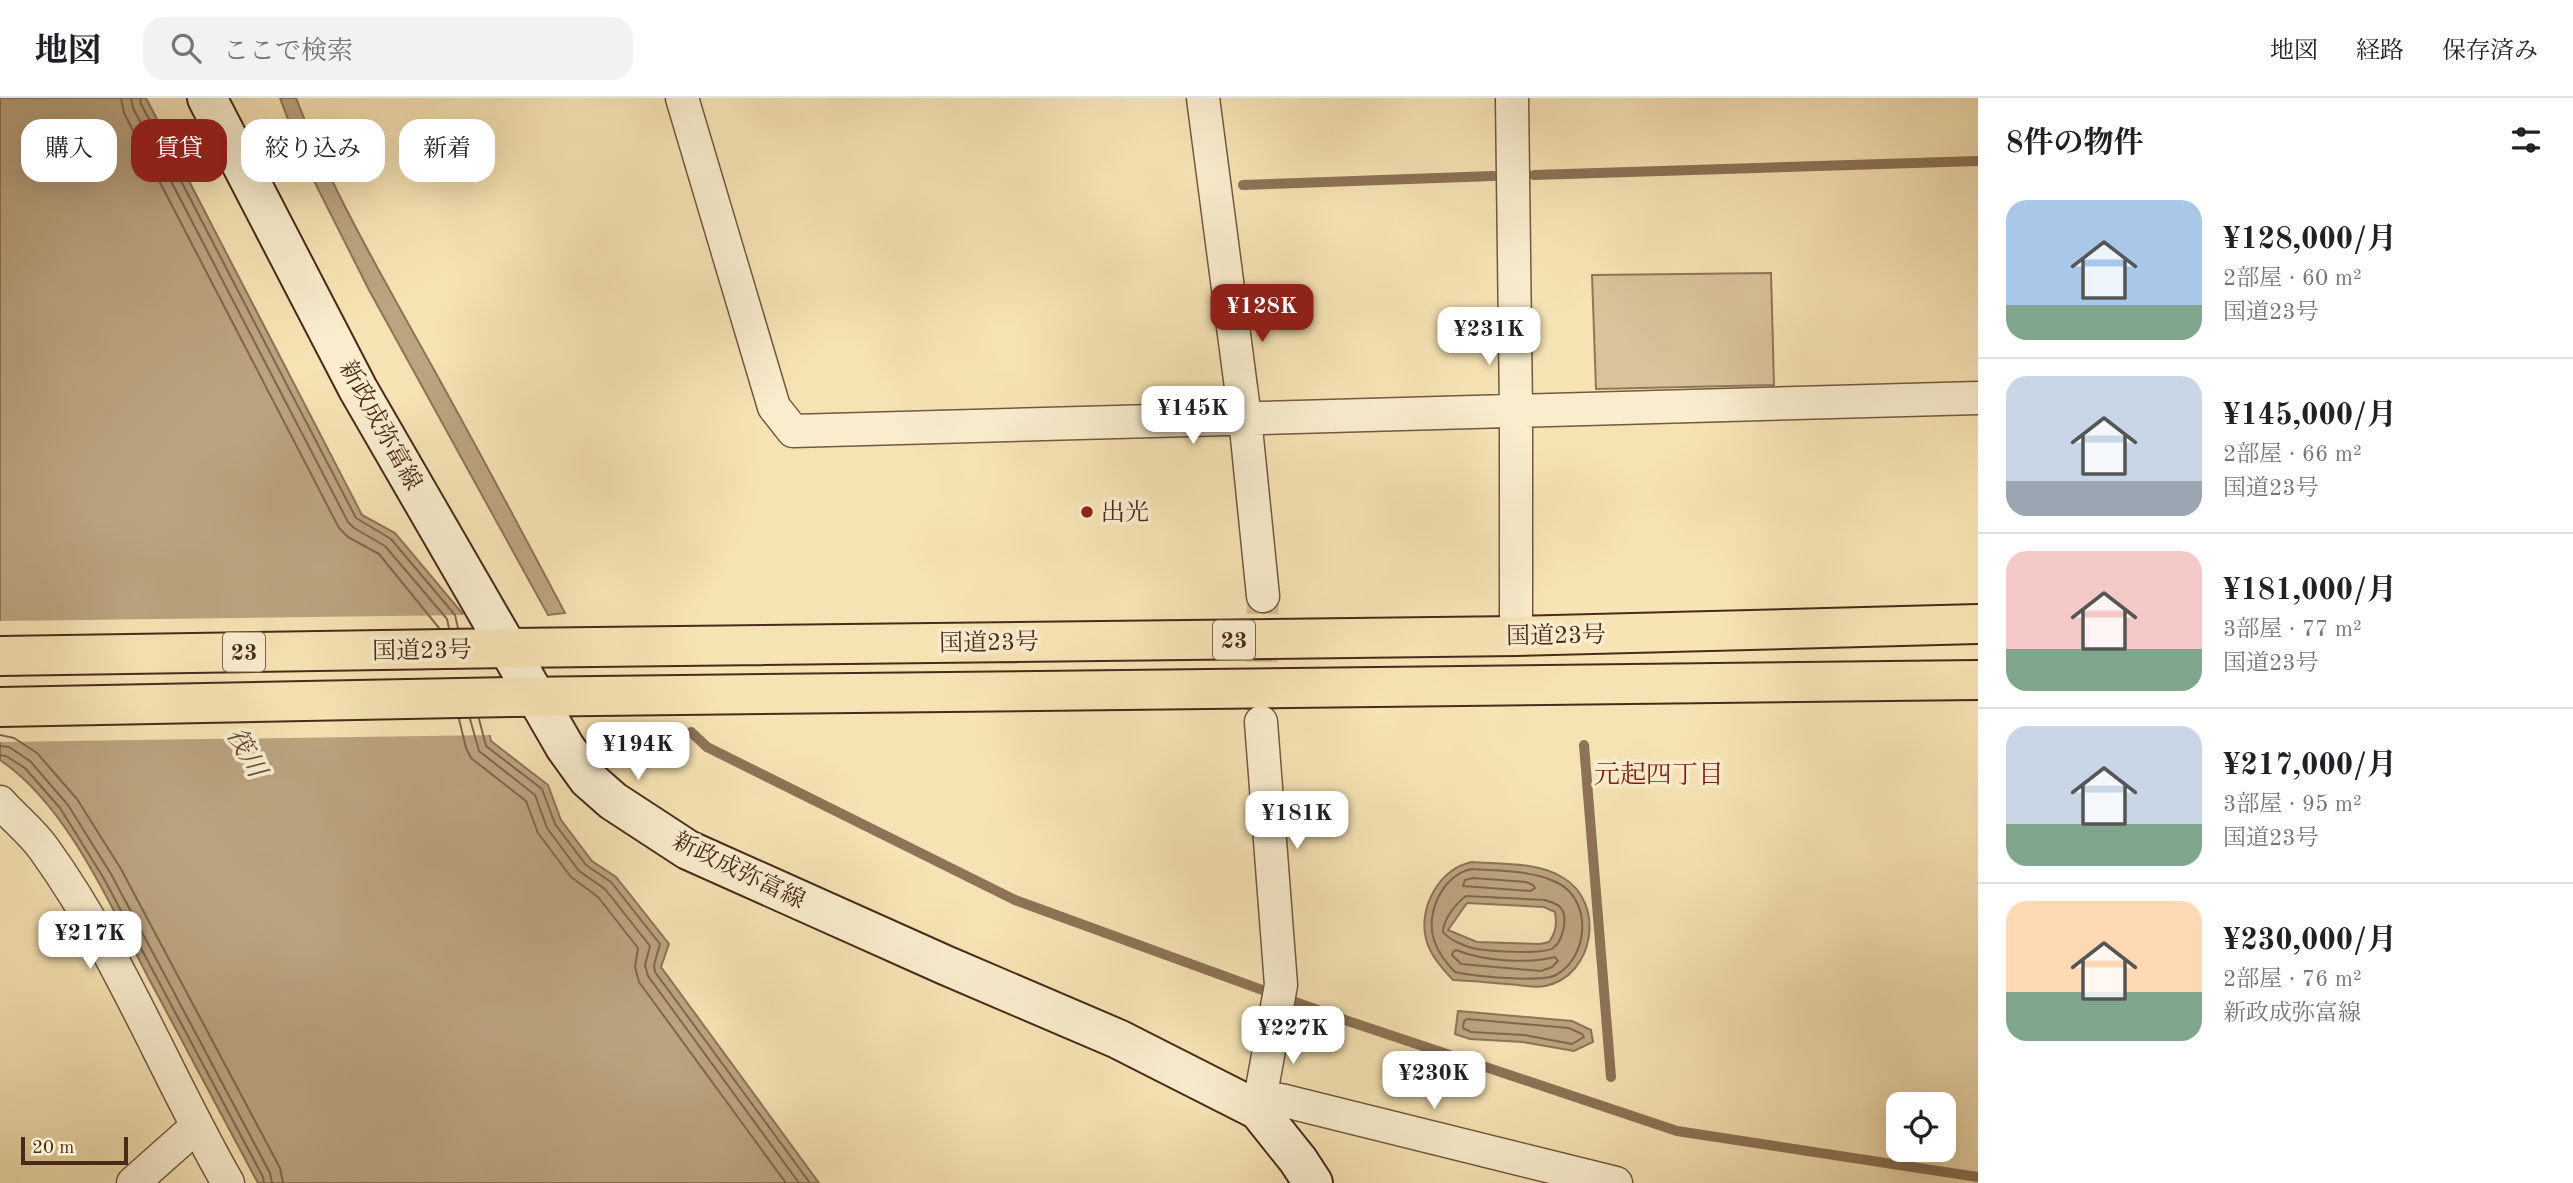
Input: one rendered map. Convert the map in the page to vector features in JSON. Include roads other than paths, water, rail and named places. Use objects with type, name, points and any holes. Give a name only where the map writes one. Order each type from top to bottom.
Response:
[{"type":"highway","name":"国道23号","points":[[0,656],[1516,636],[1978,624]]},
{"type":"highway","name":"国道23号","points":[[0,707],[1978,680]]},
{"type":"main road","name":"新政成弥富線","points":[[207,98],[358,389],[526,698],[588,779],[613,801],[688,850],[1118,1039],[1258,1110],[1313,1183]]},
{"type":"street","points":[[682,98],[774,407],[793,431],[1978,398]]},
{"type":"street","points":[[1203,98],[1245,418],[1263,596]]},
{"type":"street","points":[[1512,98],[1516,636]]},
{"type":"street","points":[[1258,1110],[1278,998],[1261,722]]},
{"type":"street","points":[[0,802],[43,848],[118,967],[196,1127],[228,1183]]},
{"type":"street","points":[[1258,1110],[1281,1100],[1616,1183]]},
{"type":"street","points":[[133,1183],[196,1127]]},
{"type":"water","name":"筏川","points":[[0,98],[146,98],[157,119],[131,119],[131,182],[190,182],[362,515],[395,533],[462,613],[491,741],[548,785],[561,820],[592,861],[616,877],[669,944],[661,967],[819,1183],[258,1183],[85,859],[46,803],[24,779],[0,760]]},
{"type":"water","points":[[280,98],[296,98],[305,119],[288,119]]},
{"type":"water","points":[[315,182],[334,182],[565,613],[548,615],[369,290]]},
{"type":"water","points":[[1472,862],[1530,866],[1552,872],[1576,888],[1585,903],[1589,937],[1584,954],[1575,968],[1562,979],[1542,987],[1453,980],[1430,950],[1424,927],[1425,914],[1434,891],[1450,872]],"holes":[[[1467,903],[1544,907],[1555,912],[1555,928],[1549,942],[1477,942],[1448,930]]]},
{"type":"water","points":[[1458,1011],[1572,1021],[1591,1030],[1593,1042],[1574,1051],[1523,1042],[1470,1039],[1455,1034]]},
{"type":"waterway","points":[[1534,175],[1978,161]]},
{"type":"waterway","points":[[1243,185],[1493,176]]},
{"type":"waterway","points":[[691,732],[707,747],[1015,900],[1345,1020],[1677,1131],[1978,1177]]},
{"type":"waterway","points":[[1584,745],[1611,1077]]},
{"type":"tunnel","points":[[1261,710],[1263,596]]},
{"type":"place","name":"出光","points":[[1087,512]]},
{"type":"district","name":"元起四丁目","points":[[1659,774]]}]
